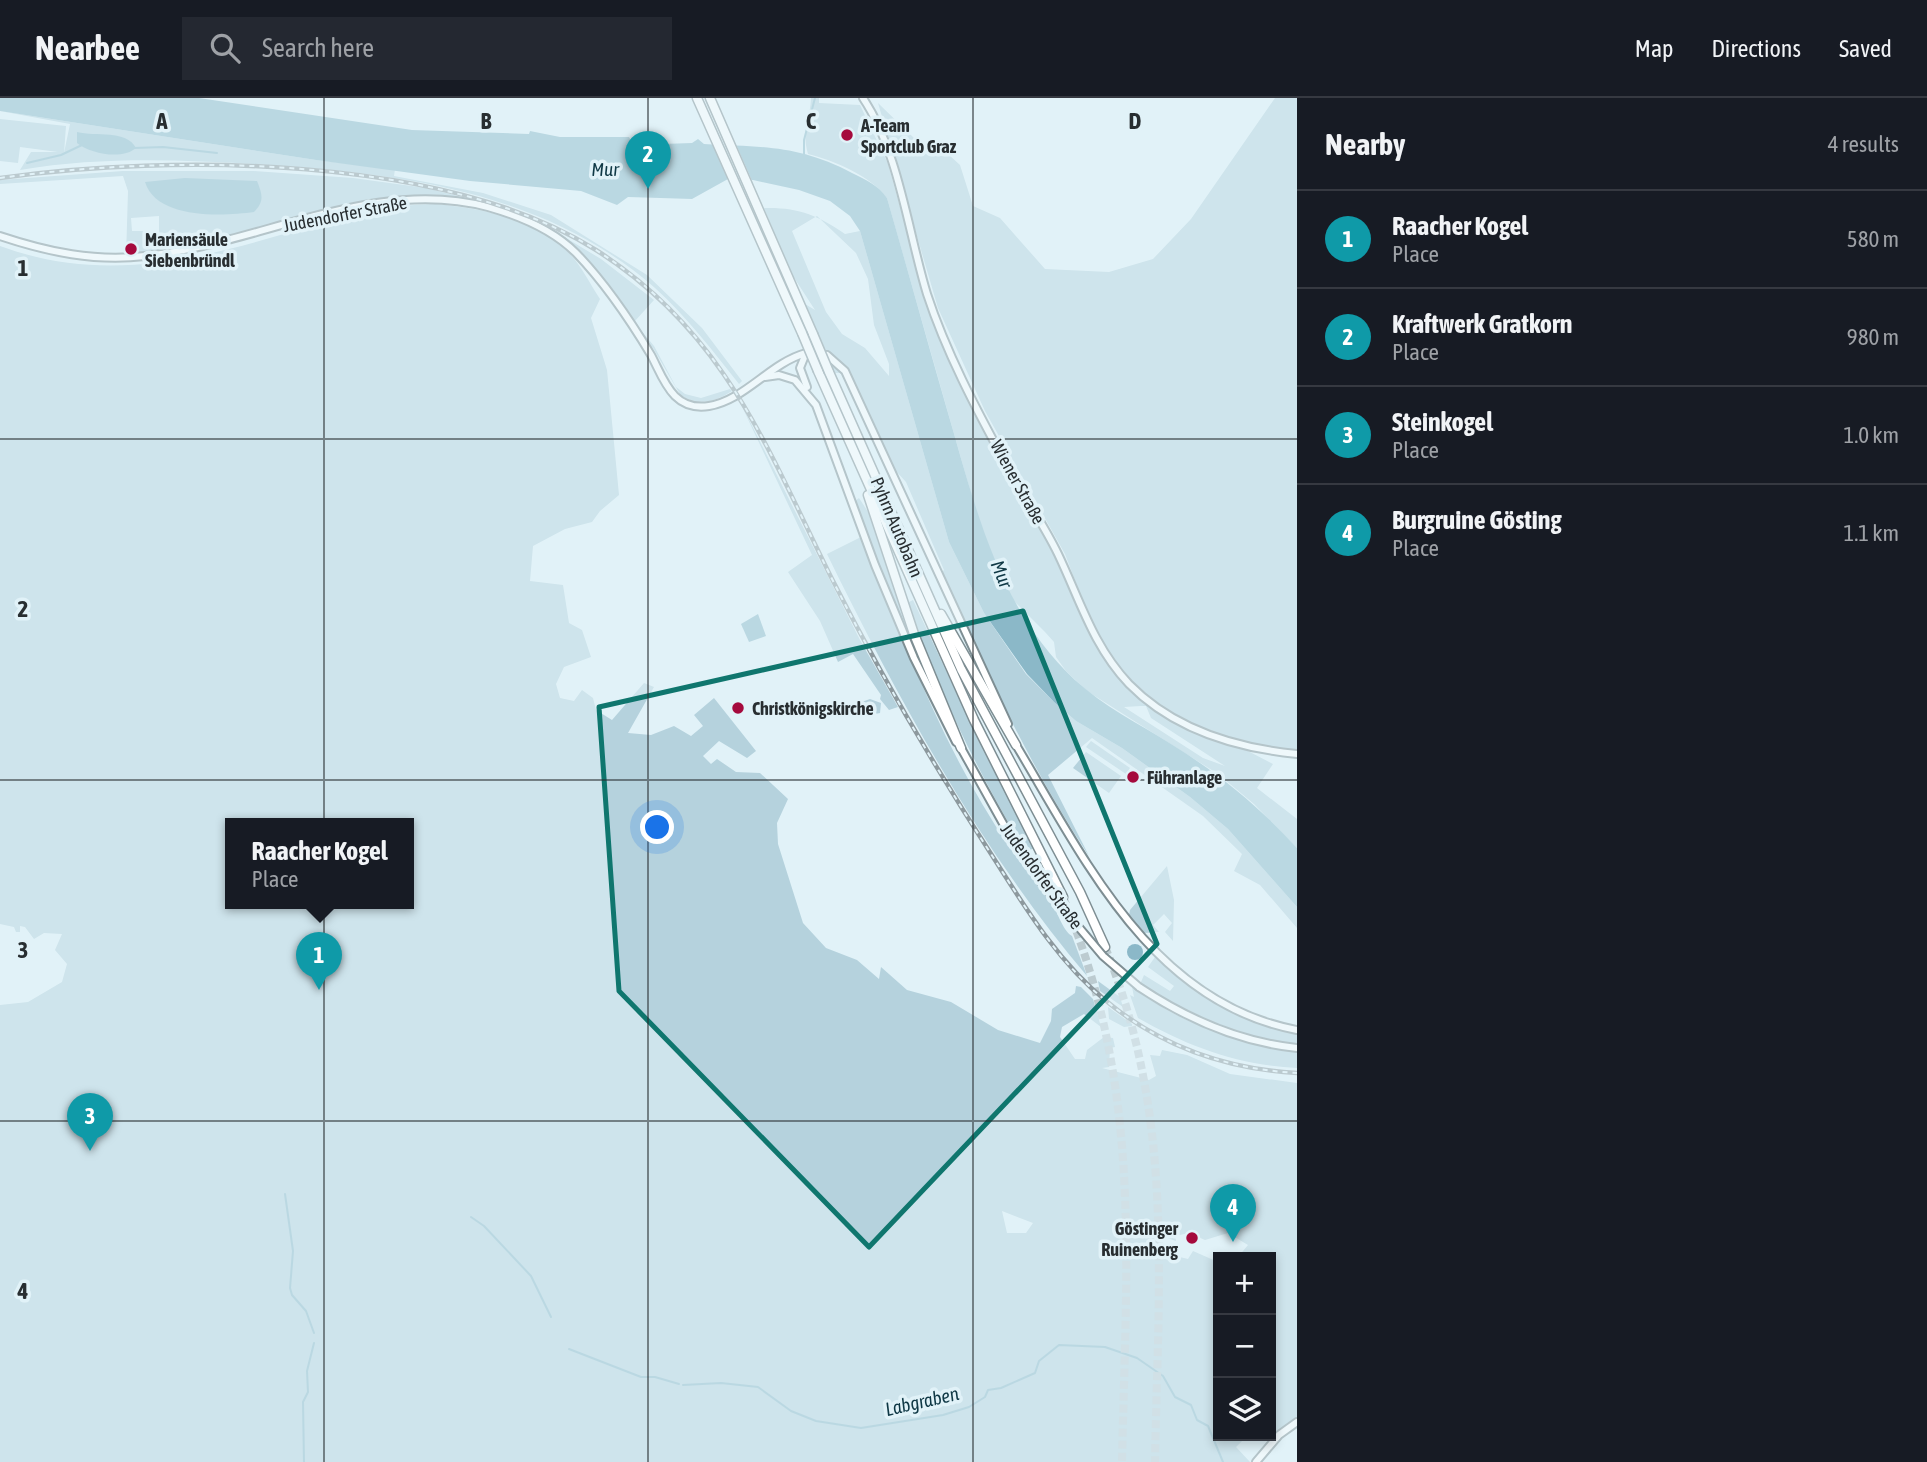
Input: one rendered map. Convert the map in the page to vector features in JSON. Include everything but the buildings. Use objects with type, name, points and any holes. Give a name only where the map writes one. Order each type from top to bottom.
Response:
[{"type":"highway","name":"Pyhrn Autobahn","points":[[697,98],[758,232],[863,479],[974,720],[1063,897]]},
{"type":"highway","name":"Pyhrn Autobahn","points":[[710,99],[961,669],[1080,892],[1105,947]]},
{"type":"highway","points":[[863,479],[914,635],[961,748]]},
{"type":"highway","points":[[911,558],[1016,746]]},
{"type":"main road","name":"Wiener Straße","points":[[863,98],[886,149],[937,322],[1005,461],[1059,556],[1074,597],[1107,658],[1130,685],[1151,703],[1199,730],[1257,749],[1297,754]]},
{"type":"main road","name":"Judendorfer Straße","points":[[0,236],[67,254],[128,258],[181,251],[323,215],[387,203],[439,200],[487,207],[547,230],[576,253],[623,314],[676,397],[697,407],[716,404],[784,362],[806,353],[801,373],[909,646],[949,733],[961,748],[1016,845],[1044,886],[1103,956],[1139,987],[1202,1023],[1237,1036],[1297,1048]]},
{"type":"main road","points":[[827,355],[845,371],[1016,746],[1124,918],[1181,977],[1245,1015],[1297,1030]]},
{"type":"main road","points":[[760,379],[774,375],[790,377],[812,396]]},
{"type":"main road","points":[[1256,1462],[1279,1435],[1297,1422]]},
{"type":"highlighted area","points":[[1023,611],[1157,944],[869,1247],[619,991],[599,707]]},
{"type":"shaded area","points":[[811,98],[819,98],[819,103],[860,105],[888,164],[926,300],[976,413],[1044,534],[1093,641],[1117,675],[1092,625],[1065,554],[985,411],[938,308],[878,103],[915,139],[937,144],[960,165],[973,206],[1000,218],[1045,269],[1109,272],[1153,259],[1191,219],[1275,98],[1297,98],[1297,754],[1197,732],[1246,750],[1273,764],[1257,788],[1297,819],[1297,848],[1254,804],[1218,774],[1087,691],[1056,657],[1054,642],[1013,600],[984,539],[887,198],[851,170],[808,154],[806,132]],"holes":[[[1146,706],[1151,718],[1225,766],[1203,758],[1124,707]]]},
{"type":"shaded area","points":[[0,111],[316,160],[395,169],[394,176],[483,193],[551,215],[647,275],[702,328],[742,381],[739,384],[689,322],[655,288],[613,256],[568,230],[521,210],[472,194],[422,183],[320,169],[144,160],[20,170],[31,152],[58,152],[20,147],[18,163],[0,161],[0,119],[66,126],[64,153],[70,124]]},
{"type":"shaded area","points":[[123,171],[254,171],[353,178],[426,188],[498,206],[437,197],[361,207],[231,240],[126,258],[128,191],[123,176],[0,184],[0,180]],"holes":[[[159,216],[159,231],[132,231],[131,218]]]},
{"type":"shaded area","points":[[435,204],[489,212],[525,223],[557,242],[570,254],[600,299],[591,318],[607,370],[619,495],[600,511],[592,522],[565,529],[533,546],[530,581],[563,585],[569,623],[582,630],[591,657],[564,667],[556,684],[560,698],[574,701],[582,690],[593,698],[596,710],[612,720],[644,683],[654,687],[628,733],[651,735],[674,726],[691,736],[703,726],[694,715],[714,698],[756,751],[747,758],[719,741],[703,756],[711,764],[717,759],[736,772],[760,773],[788,799],[777,823],[778,844],[803,923],[826,948],[857,960],[879,979],[881,967],[907,990],[951,1002],[998,1030],[1040,1043],[1051,1021],[1052,1009],[1075,993],[1076,986],[1081,987],[1093,999],[1101,1027],[1084,1014],[1062,1027],[1060,1037],[1075,1059],[1085,1059],[1087,1050],[1104,1037],[1113,1038],[1115,1047],[1110,1048],[1109,1067],[1102,1068],[1149,1080],[1156,1076],[1150,1055],[1160,1056],[1162,1050],[1187,1055],[1230,1074],[1297,1083],[1297,1418],[1276,1435],[1276,1252],[1242,1252],[1248,1245],[1228,1233],[1205,1240],[1189,1233],[1175,1236],[1176,1241],[1164,1237],[1151,1240],[1150,1245],[1155,1251],[1188,1259],[1193,1251],[1213,1260],[1213,1441],[1242,1441],[1236,1447],[1250,1462],[0,1462],[0,1005],[28,1002],[62,982],[67,964],[55,950],[62,934],[44,933],[34,939],[25,927],[20,926],[20,932],[16,932],[14,927],[0,924],[0,246],[40,258],[80,264],[158,262],[235,247],[368,210]],"holes":[[[1002,1211],[1033,1223],[1026,1233],[1007,1233]]]},
{"type":"shaded area","points":[[764,208],[787,209],[816,217],[792,231],[826,312],[842,334],[865,348],[889,376],[889,364],[874,325],[868,279],[856,253],[820,219],[845,234],[860,231],[949,542],[984,613],[1026,674],[1054,702],[1076,721],[1122,748],[1190,797],[1228,829],[1297,907],[1297,928],[1260,885],[1234,871],[1242,854],[1203,816],[1092,738],[1048,775],[1089,856],[1047,788],[1009,717],[941,573],[944,570],[906,482],[895,470],[888,472],[842,373],[835,373],[805,304],[815,310],[791,273]]},
{"type":"shaded area","points":[[556,232],[601,259],[654,300],[634,322],[654,346],[676,387],[685,394],[701,398],[730,389],[732,391],[720,398],[701,402],[681,396],[653,348],[647,345],[610,291]]},
{"type":"shaded area","points":[[738,398],[860,640],[898,707],[889,710],[853,654],[838,662],[820,621],[788,572],[812,555]]},
{"type":"shaded area","points":[[859,498],[874,521],[925,672],[923,673],[881,575],[855,501]]},
{"type":"shaded area","points":[[863,536],[909,656],[964,772],[1013,852],[1050,900],[1062,925],[1072,936],[1087,976],[1048,928],[977,826],[913,719],[854,609],[827,554]]},
{"type":"shaded area","points":[[913,600],[983,750],[1034,848],[1026,852],[975,761],[932,668],[907,603]]},
{"type":"shaded area","points":[[870,699],[881,703],[880,713],[870,715],[856,704]]},
{"type":"shaded area","points":[[1091,741],[1130,768],[1126,774],[1086,747]]},
{"type":"shaded area","points":[[1086,752],[1121,776],[1109,793],[1073,768]]},
{"type":"shaded area","points":[[1167,866],[1174,900],[1173,941],[1165,932],[1172,923],[1164,914],[1153,925],[1159,932],[1144,933],[1129,915],[1130,910]]},
{"type":"shaded area","points":[[1155,957],[1186,983],[1221,1005],[1258,1022],[1297,1033],[1297,1045],[1257,1037],[1219,1024],[1147,988],[1141,982],[1144,975],[1170,991],[1174,986],[1148,967]]},
{"type":"shaded area","points":[[1098,981],[1120,997],[1123,1007],[1100,991]]},
{"type":"shaded area","points":[[1132,987],[1170,1012],[1210,1030],[1297,1052],[1297,1068],[1234,1059],[1176,1038],[1138,1018],[1130,995],[1134,997]]},
{"type":"shaded area","points":[[1108,1007],[1132,1026],[1124,1027],[1109,1019]]},
{"type":"water","name":"Mur","points":[[0,98],[199,98],[412,130],[529,134],[530,131],[560,137],[629,137],[633,145],[692,143],[698,139],[704,144],[797,152],[833,164],[871,183],[887,198],[979,517],[992,553],[1026,620],[1048,651],[1075,680],[1109,706],[1205,767],[1238,792],[1283,833],[1297,848],[1297,907],[1228,829],[1190,797],[1122,748],[1076,721],[1054,702],[1027,674],[984,613],[949,542],[860,231],[850,216],[830,201],[799,190],[753,180],[728,179],[692,199],[628,197],[617,205],[581,191],[470,181],[316,160],[0,111]]},
{"type":"water","points":[[77,132],[118,136],[131,142],[136,148],[123,154],[98,153],[77,143]]},
{"type":"water","points":[[185,178],[257,181],[261,201],[254,212],[192,213],[163,203],[152,194],[145,182]]},
{"type":"water","points":[[758,614],[766,636],[749,642],[741,624]]},
{"type":"water","points":[[1135,944],[1141,946],[1141,958],[1135,960],[1129,958],[1127,952],[1129,946]]},
{"type":"pier","points":[[713,141],[735,142],[753,183],[732,183]]},
{"type":"waterway","points":[[804,155],[804,140],[815,98]]},
{"type":"waterway","points":[[27,163],[61,155],[82,145]]},
{"type":"waterway","points":[[134,148],[163,147],[217,153]]},
{"type":"waterway","points":[[285,1194],[293,1251],[290,1288],[292,1295],[306,1311],[314,1333]]},
{"type":"waterway","name":"Labgraben","points":[[471,1217],[484,1226],[531,1276],[551,1317]]},
{"type":"waterway","points":[[304,1462],[303,1402],[308,1392],[307,1371],[314,1343]]},
{"type":"waterway","name":"Labgraben","points":[[683,1385],[721,1383],[758,1387],[791,1411],[816,1421],[861,1428],[943,1415],[969,1407],[985,1397],[988,1390],[1001,1388],[1035,1373],[1039,1361],[1059,1345],[1105,1347],[1137,1358],[1163,1376],[1175,1397],[1191,1405],[1197,1420],[1208,1426],[1223,1462]]},
{"type":"waterway","name":"Labgraben","points":[[569,1349],[641,1377],[655,1377],[679,1384]]},
{"type":"tunnel","points":[[1063,897],[1089,968],[1107,1037],[1118,1106],[1126,1245],[1122,1462]]},
{"type":"tunnel","points":[[1105,947],[1127,1011],[1143,1074],[1152,1137],[1159,1265],[1155,1462]]},
{"type":"railway","points":[[0,178],[69,170],[145,166],[225,165],[306,169],[387,179],[464,195],[534,219],[596,250],[641,282],[678,318],[710,355],[738,396],[763,438],[831,577],[908,719],[1017,895],[1072,969],[1126,1016],[1171,1042],[1220,1060],[1271,1071],[1297,1073]]},
{"type":"place","name":"A-Team Sportclub Graz","points":[[847,135]]},
{"type":"place","name":"Kraftwerk Gratkorn","points":[[648,189]]},
{"type":"place","name":"Mariensäule Siebenbründl","points":[[131,249]]},
{"type":"place","name":"Christkönigskirche","points":[[738,708]]},
{"type":"place","name":"Führanlage","points":[[1133,777]]},
{"type":"place","name":"Raacher Kogel","points":[[319,990]]},
{"type":"place","name":"Steinkogel","points":[[90,1151]]},
{"type":"place","name":"Göstinger Ruinenberg","points":[[1192,1238]]},
{"type":"place","name":"Burgruine Gösting","points":[[1233,1242]]}]
